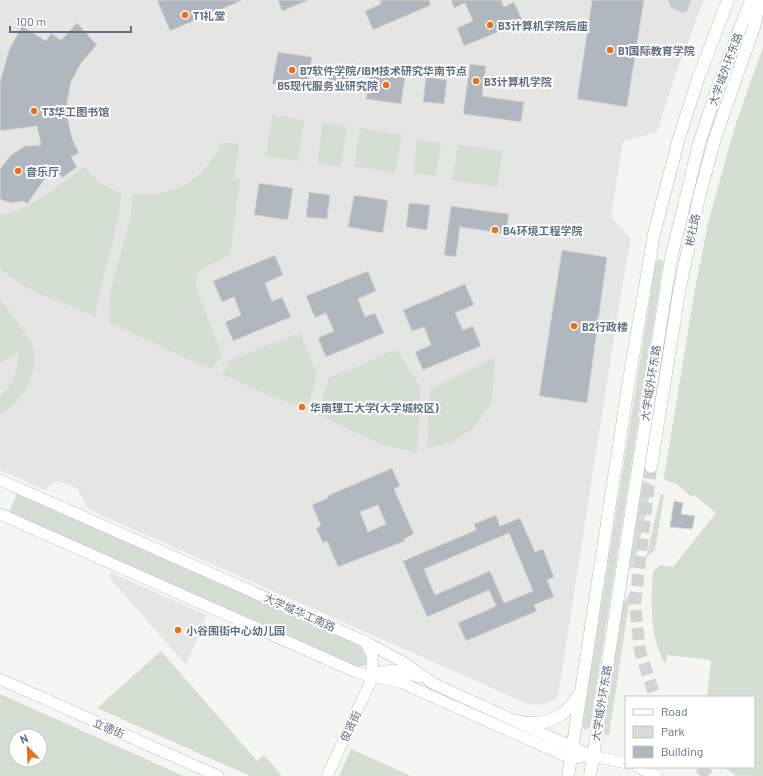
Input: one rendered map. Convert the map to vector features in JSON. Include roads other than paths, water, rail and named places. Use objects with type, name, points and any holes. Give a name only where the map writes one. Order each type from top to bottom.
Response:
[{"type":"main road","name":"大学城外环东路","points":[[568,776],[650,255],[671,168],[692,99],[728,0]]},
{"type":"main road","name":"大学城外环东路","points":[[590,776],[671,258],[691,173],[712,105],[751,0]]},
{"type":"main road","name":"彬社路","points":[[651,467],[679,292],[699,197],[715,138],[754,27],[760,0]]},
{"type":"main road","points":[[692,99],[691,106],[698,113],[708,111],[712,105]]},
{"type":"main road","points":[[650,255],[663,254],[671,258]]},
{"type":"main road","name":"大学城华工南路","points":[[0,480],[365,642],[403,662],[434,684],[517,721],[571,752]]},
{"type":"main road","name":"大学城华工南路","points":[[0,514],[353,671],[400,682],[571,752],[625,763]]},
{"type":"main road","name":"俊贤街","points":[[327,776],[373,676],[372,656],[365,642]]},
{"type":"main road","points":[[373,676],[381,672],[394,670],[434,684]]},
{"type":"main road","name":"立德街","points":[[0,679],[218,776]]},
{"type":"main road","points":[[517,721],[534,725],[542,724],[555,719],[574,702],[582,688]]},
{"type":"main road","points":[[640,768],[656,776]]},
{"type":"tunnel","points":[[651,467],[635,604],[640,651],[655,696]]},
{"type":"tunnel","points":[[701,768],[709,776]]},
{"type":"place","name":"T1礼堂","points":[[185,15]]},
{"type":"place","name":"B3计算机学院后座","points":[[490,25]]},
{"type":"place","name":"B1国际教育学院","points":[[610,50]]},
{"type":"place","name":"B7软件学院/IBM技术研究华南节点","points":[[292,70]]},
{"type":"place","name":"B3计算机学院","points":[[476,81]]},
{"type":"place","name":"B5现代服务业研究院","points":[[386,85]]},
{"type":"place","name":"T3华工图书馆","points":[[34,111]]},
{"type":"place","name":"音乐厅","points":[[18,171]]},
{"type":"place","name":"B4环境工程学院","points":[[495,230]]},
{"type":"place","name":"B2行政楼","points":[[574,326]]},
{"type":"place","name":"华南理工大学(大学城校区)","points":[[302,407]]},
{"type":"place","name":"小谷围街中心幼儿园","points":[[178,630]]}]
